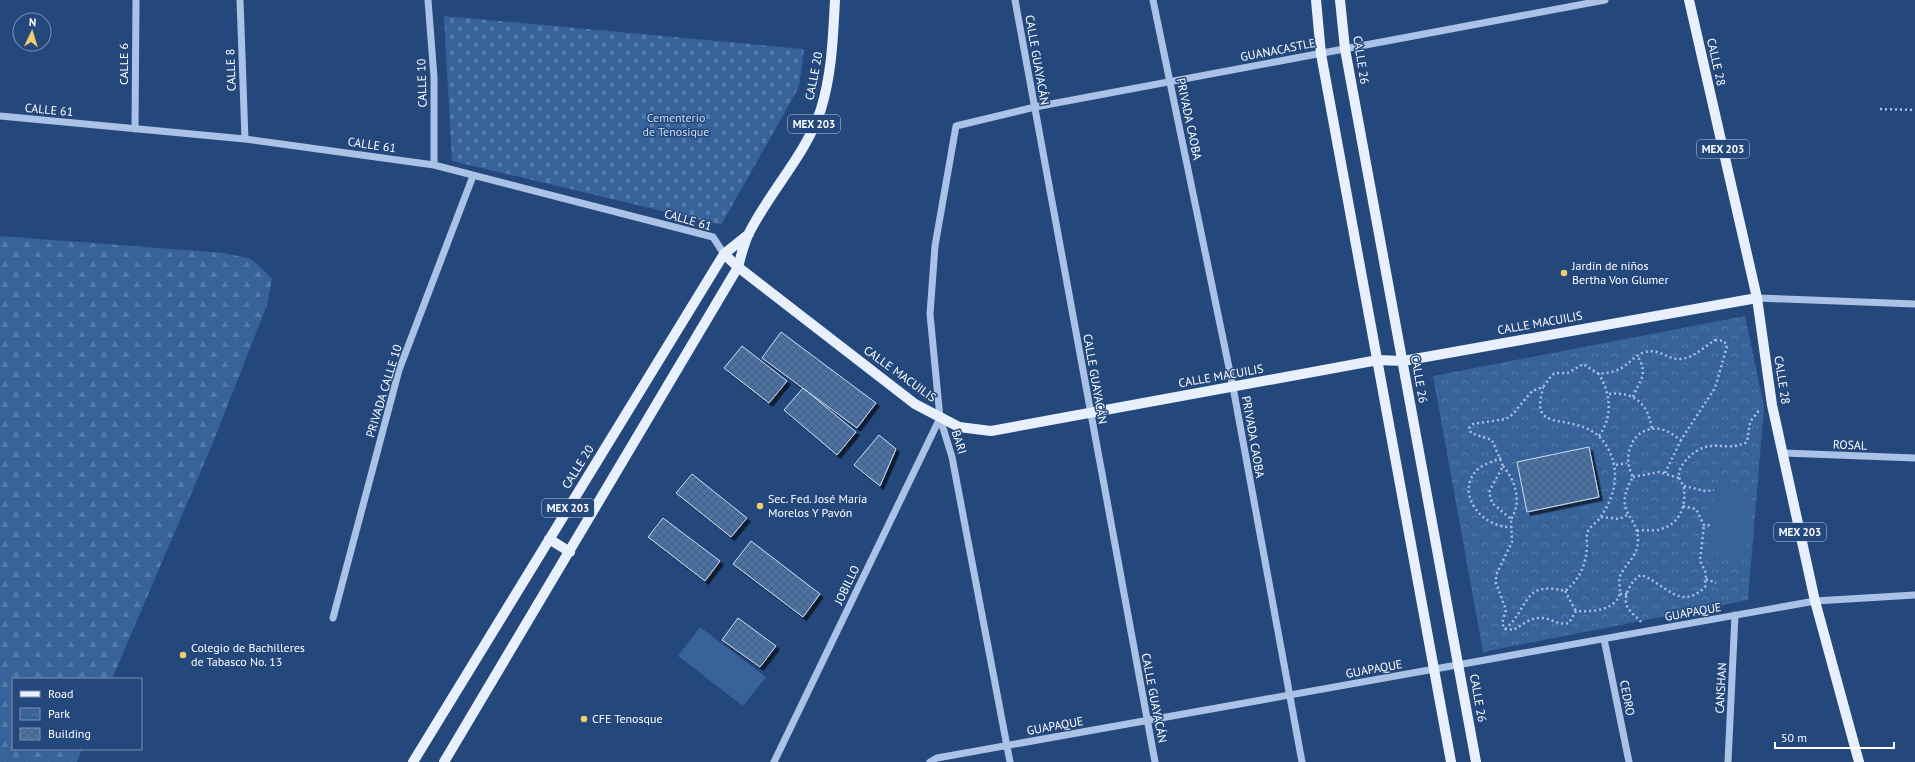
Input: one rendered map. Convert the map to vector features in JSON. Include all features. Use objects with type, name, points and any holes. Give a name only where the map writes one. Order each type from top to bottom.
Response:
[{"type":"main road","name":"CALLE 20","points":[[444,762],[738,267],[749,234],[809,136],[821,110],[828,79],[832,50],[835,0]]},
{"type":"main road","points":[[1316,0],[1321,54],[1451,762]]},
{"type":"main road","name":"CALLE 26","points":[[1340,0],[1345,49],[1476,762]]},
{"type":"main road","name":"CALLE 28","points":[[1689,0],[1757,298],[1772,406],[1784,453],[1815,601],[1859,762]]},
{"type":"main road","name":"CALLE 20","points":[[413,762],[724,254],[749,234]]},
{"type":"main road","name":"CALLE MACUILIS","points":[[724,254],[738,267],[915,404],[960,427],[991,431],[1378,360],[1403,361],[1757,298]]},
{"type":"main road","points":[[549,539],[570,552]]},
{"type":"street","name":"CALLE 6","points":[[135,129],[136,0]]},
{"type":"street","name":"CALLE 8","points":[[240,0],[245,139]]},
{"type":"street","name":"CALLE 10","points":[[428,0],[434,77],[434,165]]},
{"type":"street","name":"CALLE GUAYACÁN","points":[[1015,0],[1155,762]]},
{"type":"street","name":"PRIVADA CAOBA","points":[[1153,0],[1233,387],[1302,762]]},
{"type":"street","name":"GUANACASTLE","points":[[956,126],[1034,107],[1605,0]]},
{"type":"street","name":"CALLE 61","points":[[0,116],[245,139],[434,165],[713,237],[724,254]]},
{"type":"street","name":"BARI","points":[[956,126],[935,246],[930,314],[940,418],[952,457],[1010,762]]},
{"type":"street","name":"PRIVADA CALLE 10","points":[[333,618],[399,370],[473,176]]},
{"type":"street","points":[[1757,298],[1915,304]]},
{"type":"street","name":"JOBILLO","points":[[774,762],[940,418]]},
{"type":"street","name":"ROSAL","points":[[1784,453],[1915,458]]},
{"type":"street","name":"GUAPAQUE","points":[[930,762],[937,758],[1815,601],[1915,595]]},
{"type":"street","name":"CANSHAN","points":[[1728,762],[1736,615]]},
{"type":"street","name":"CEDRO","points":[[1604,639],[1629,762]]},
{"type":"path","points":[[1880,109],[1915,110]]},
{"type":"path","points":[[1599,374],[1620,369],[1637,355],[1647,351],[1656,351],[1680,360],[1699,353],[1714,340],[1724,341],[1727,346],[1715,388],[1681,440],[1665,473]]},
{"type":"path","points":[[1633,397],[1643,375],[1643,366],[1637,355]]},
{"type":"path","points":[[1565,591],[1577,579],[1586,561],[1588,530],[1600,517],[1614,495],[1616,465],[1606,444],[1593,430],[1572,422],[1550,419],[1543,415],[1540,407],[1543,387],[1552,375],[1556,373],[1568,374],[1583,364],[1599,374],[1609,394],[1608,420],[1599,436]]},
{"type":"path","points":[[1505,629],[1502,623],[1506,610],[1496,583],[1496,575],[1512,542],[1511,520],[1516,511],[1516,498],[1512,477],[1503,466],[1492,440],[1471,434],[1469,428],[1473,424],[1506,419],[1513,414],[1532,391],[1543,387]]},
{"type":"path","points":[[1609,394],[1625,394],[1633,397],[1649,413],[1652,430]]},
{"type":"path","points":[[1679,478],[1680,470],[1687,459],[1697,451],[1708,446],[1721,445],[1731,447],[1747,442],[1748,429],[1752,417],[1757,415],[1758,410],[1772,406]]},
{"type":"path","points":[[1576,611],[1595,611],[1607,608],[1614,603],[1620,594],[1620,576],[1631,563],[1637,550],[1637,531],[1627,515],[1624,497],[1633,477],[1627,464],[1633,441],[1642,433],[1652,430],[1664,430],[1681,440]]},
{"type":"path","points":[[1500,458],[1478,469],[1472,479],[1470,499],[1481,517],[1490,524],[1502,528],[1512,528]]},
{"type":"path","points":[[1616,465],[1627,464]]},
{"type":"path","points":[[1503,466],[1491,486],[1489,499],[1511,520]]},
{"type":"path","points":[[1633,477],[1665,473],[1679,478],[1684,486],[1681,514],[1668,526],[1660,530],[1637,531]]},
{"type":"path","points":[[1684,486],[1705,491],[1714,490]]},
{"type":"path","points":[[1642,632],[1641,621],[1627,608],[1626,601],[1627,594],[1635,578],[1641,575],[1678,596],[1691,597],[1705,587],[1706,573],[1700,561],[1704,524],[1696,509],[1683,506]]},
{"type":"path","points":[[1600,517],[1619,519],[1627,515]]},
{"type":"path","points":[[1704,524],[1710,525]]},
{"type":"path","points":[[1706,579],[1716,583]]},
{"type":"path","points":[[1505,629],[1513,623],[1522,605],[1533,592],[1540,589],[1554,587],[1565,591],[1576,611]]},
{"type":"path","points":[[1620,594],[1627,594]]},
{"type":"path","points":[[1505,629],[1513,630],[1525,622],[1538,618],[1563,625],[1569,623],[1576,611]]},
{"type":"green space","name":"Cementerio de Tenosique","points":[[444,16],[804,49],[799,87],[721,225],[452,161]]},
{"type":"green space","points":[[0,236],[224,253],[251,259],[272,278],[267,305],[212,445],[112,678],[12,678],[12,750],[82,750],[77,762],[0,762]]},
{"type":"green space","points":[[1745,316],[1764,407],[1748,600],[1483,652],[1433,376]]},
{"type":"green space","points":[[1720,487],[1748,490],[1751,496],[1746,553],[1741,556],[1712,553],[1708,549],[1714,490]]},
{"type":"green space","points":[[700,627],[766,677],[743,706],[678,656]]},
{"type":"building","points":[[781,332],[876,403],[857,428],[762,358]]},
{"type":"building","points":[[742,346],[787,381],[769,403],[724,368]]},
{"type":"building","points":[[803,388],[856,432],[837,455],[784,410]]},
{"type":"building","points":[[879,435],[896,449],[880,486],[854,465]]},
{"type":"building","points":[[1589,447],[1599,497],[1527,512],[1517,462]]},
{"type":"building","points":[[692,474],[747,518],[731,537],[676,493]]},
{"type":"building","points":[[663,518],[720,561],[705,581],[648,537]]},
{"type":"building","points":[[751,541],[820,594],[803,617],[733,564]]},
{"type":"building","points":[[738,618],[776,646],[760,667],[722,640]]},
{"type":"place","name":"Jardín de niños Bertha Von Glumer","points":[[1564,273]]},
{"type":"place","name":"Sec. Fed. José María Morelos Y Pavón","points":[[760,506]]},
{"type":"place","name":"Colegio de Bachilleres de Tabasco No. 13","points":[[183,655]]},
{"type":"place","name":"CFE Tenosque","points":[[584,719]]}]
